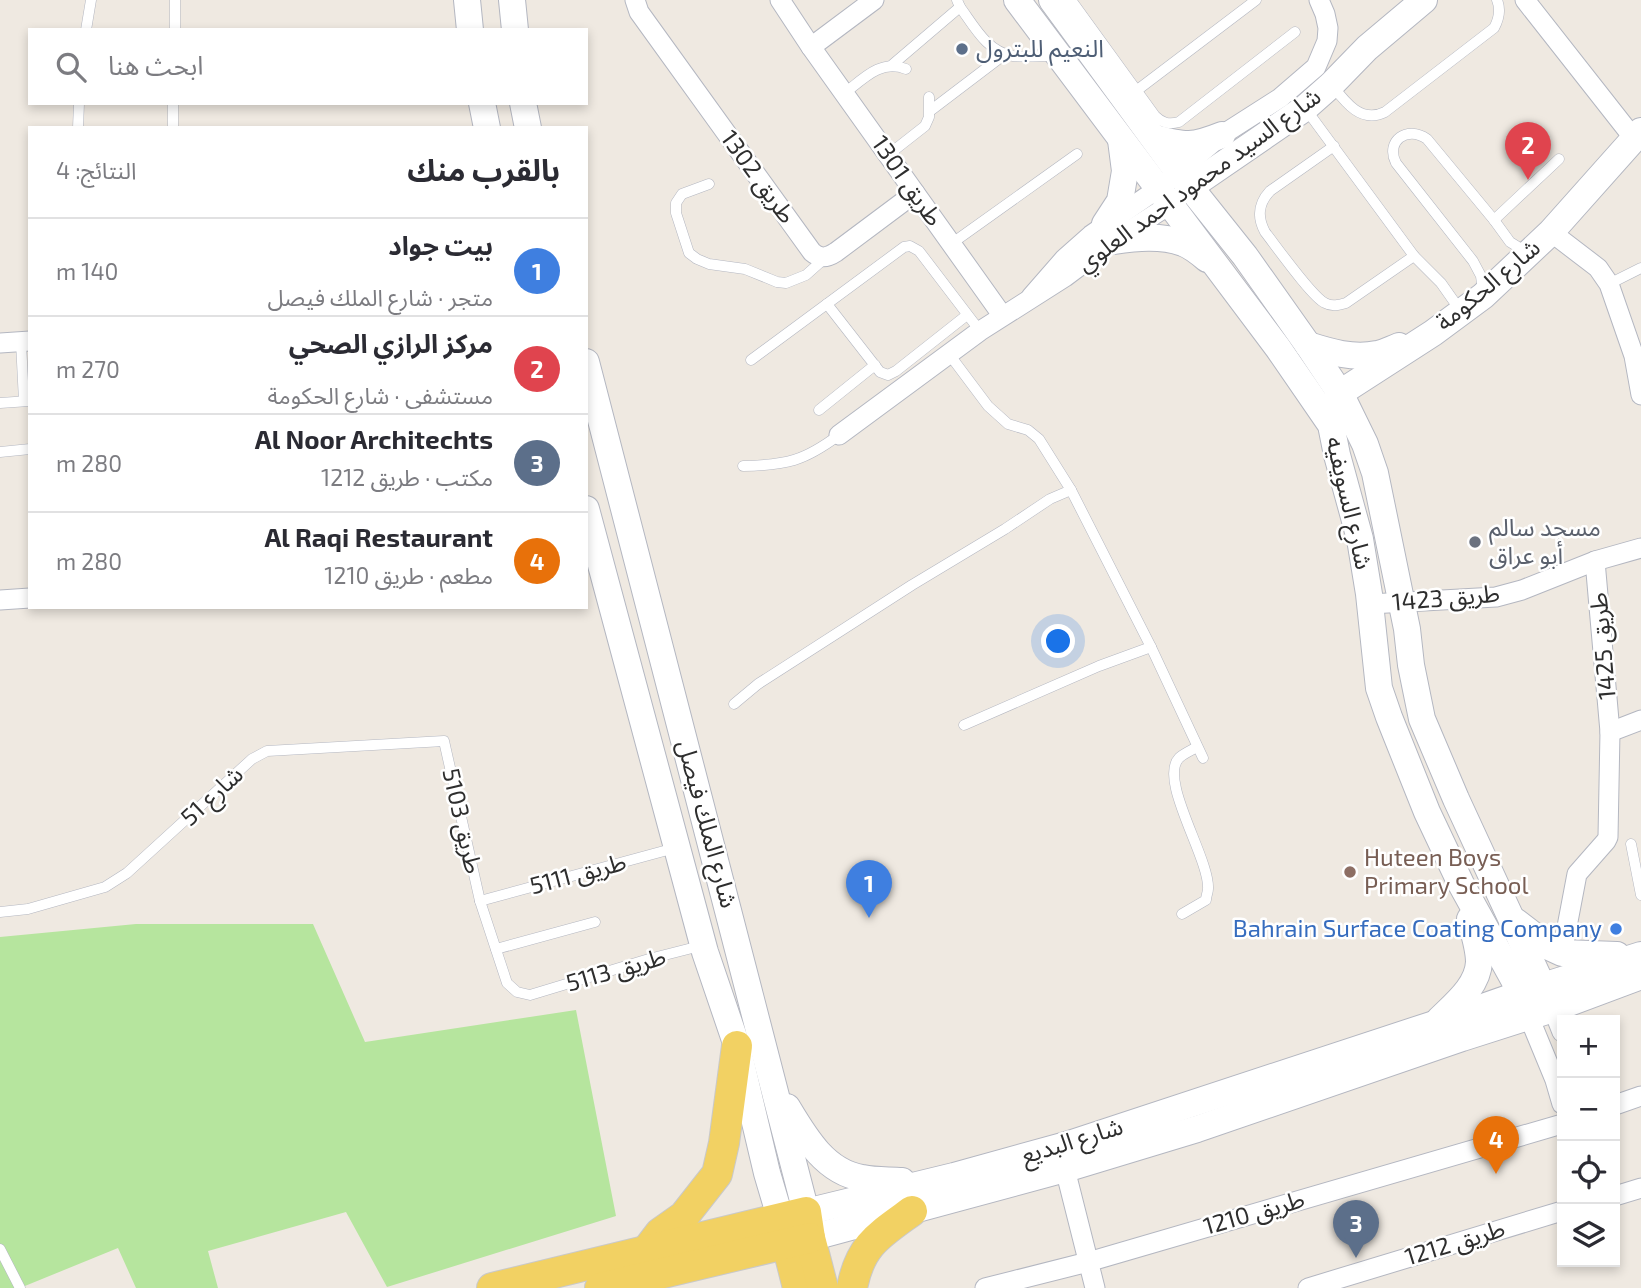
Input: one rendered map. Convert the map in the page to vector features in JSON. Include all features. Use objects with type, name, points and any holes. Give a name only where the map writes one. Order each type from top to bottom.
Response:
[{"type":"main road","points":[[646,1251],[660,1233],[684,1216],[717,1174],[724,1143],[737,1046]]},
{"type":"main road","points":[[852,1288],[858,1265],[872,1242],[912,1211]]},
{"type":"main road","name":"شارع البديع","points":[[492,1288],[646,1251],[795,1227]]},
{"type":"main road","name":"شارع البديع","points":[[600,1288],[795,1227]]},
{"type":"main road","name":"شارع الملك فيصل","points":[[795,1227],[798,1288]]},
{"type":"main road","name":"شارع الملك فيصل","points":[[795,1227],[823,1288]]},
{"type":"street","points":[[467,0],[470,28]]},
{"type":"street","points":[[512,0],[515,28]]},
{"type":"street","name":"طريق 1302","points":[[635,0],[639,12],[812,252],[826,257]]},
{"type":"street","name":"طريق 1301","points":[[780,0],[1002,316]]},
{"type":"street","points":[[811,47],[874,0]]},
{"type":"street","name":"شارع السويفيه","points":[[1017,0],[1121,140],[1245,256],[1340,393],[1366,444],[1375,473],[1407,629],[1416,698],[1422,719],[1512,919],[1541,1008]]},
{"type":"street","name":"شارع السويفيه","points":[[1052,0],[1155,138],[1175,188],[1216,264],[1331,425],[1360,539],[1379,688],[1389,717],[1427,812],[1461,884],[1514,980],[1541,1008]]},
{"type":"street","name":"شارع السيد محمود احمد العلوي","points":[[1293,107],[1316,67],[1327,41],[1328,27],[1319,0]]},
{"type":"street","name":"شارع السيد محمود احمد العلوي","points":[[839,435],[980,331],[1031,297],[1065,258],[1109,233],[1175,188],[1229,145],[1331,85],[1367,48],[1424,0]]},
{"type":"street","points":[[1525,0],[1628,131],[1638,134]]},
{"type":"street","points":[[482,105],[487,126]]},
{"type":"street","points":[[523,105],[528,126]]},
{"type":"street","name":"شارع الحكومة","points":[[1340,393],[1433,333],[1483,296],[1551,232],[1638,134]]},
{"type":"street","points":[[1155,138],[1185,145],[1229,145],[1220,189],[1226,215],[1245,256]]},
{"type":"street","points":[[1121,140],[1125,171],[1120,201],[1109,233],[1185,244],[1216,264]]},
{"type":"street","points":[[826,257],[915,193]]},
{"type":"street","points":[[1551,232],[1598,268],[1609,284],[1634,356],[1640,383]]},
{"type":"street","points":[[1308,345],[1332,353],[1357,356],[1378,354],[1433,333]]},
{"type":"street","points":[[0,343],[25,341]]},
{"type":"street","name":"شارع الملك فيصل","points":[[588,370],[746,973],[772,1082],[795,1227]]},
{"type":"street","points":[[1331,425],[1333,405],[1340,393]]},
{"type":"street","name":"شارع الملك فيصل","points":[[588,516],[703,946],[737,1046],[767,1173],[795,1227]]},
{"type":"street","name":"طريق 1423","points":[[1370,604],[1496,597],[1522,590],[1595,561],[1641,548]]},
{"type":"street","name":"طريق 1425","points":[[1562,953],[1577,874],[1608,836],[1610,732],[1595,561]]},
{"type":"street","points":[[0,600],[28,598]]},
{"type":"street","name":"طريق 1425","points":[[1610,732],[1641,720]]},
{"type":"street","points":[[1434,1024],[1469,987],[1479,963],[1478,947],[1461,884]]},
{"type":"street","points":[[1512,919],[1549,947],[1562,953],[1641,962]]},
{"type":"street","name":"شارع البديع","points":[[795,1227],[912,1211],[1197,1129],[1541,1008],[1641,962]]},
{"type":"street","points":[[1541,1008],[1557,1087]]},
{"type":"street","name":"شارع البديع","points":[[795,1227],[935,1181],[1066,1145],[1434,1024],[1541,1008]]},
{"type":"street","points":[[772,1082],[809,1143],[830,1166],[859,1178],[935,1181]]},
{"type":"street","points":[[1620,1103],[1641,1096]]},
{"type":"street","name":"طريق 1210","points":[[985,1288],[1088,1262],[1557,1125]]},
{"type":"street","points":[[1065,1169],[1095,1288]]},
{"type":"street","points":[[1620,1194],[1641,1188]]},
{"type":"street","name":"طريق 1212","points":[[1308,1288],[1336,1284],[1557,1213]]},
{"type":"lane","points":[[86,28],[90,0]]},
{"type":"lane","points":[[175,28],[176,0]]},
{"type":"lane","points":[[1071,0],[1136,91],[1159,120],[1168,124],[1179,122],[1295,32]]},
{"type":"lane","points":[[1136,91],[1256,0]]},
{"type":"lane","points":[[1331,85],[1346,104],[1357,111],[1374,116],[1385,112],[1494,28],[1499,13],[1497,0]]},
{"type":"lane","points":[[892,65],[959,4],[989,45],[1005,54],[1059,56]]},
{"type":"lane","points":[[930,111],[1005,54]]},
{"type":"lane","points":[[845,93],[884,66],[906,69]]},
{"type":"lane","points":[[888,155],[925,126],[930,111],[929,97]]},
{"type":"lane","points":[[78,126],[79,105]]},
{"type":"lane","points":[[173,105],[173,126]]},
{"type":"lane","points":[[1293,107],[1334,146],[1414,256],[1441,283],[1462,313]]},
{"type":"lane","points":[[1483,296],[1481,276],[1473,261],[1392,156],[1393,148],[1403,135],[1420,134],[1427,139],[1510,242],[1530,251]]},
{"type":"lane","points":[[1334,146],[1264,198],[1259,215],[1265,232],[1317,299],[1331,306],[1346,303],[1414,256]]},
{"type":"lane","points":[[951,244],[1077,154]]},
{"type":"lane","points":[[1494,220],[1559,159]]},
{"type":"lane","points":[[709,184],[682,194],[676,203],[676,213],[689,253],[698,259],[709,264],[745,269],[786,283],[806,275],[826,257]]},
{"type":"lane","points":[[751,360],[899,249],[910,246],[919,251],[980,331]]},
{"type":"lane","points":[[1609,284],[1641,268]]},
{"type":"lane","points":[[827,304],[884,374],[892,374],[967,315]]},
{"type":"lane","points":[[0,403],[27,401],[25,341]]},
{"type":"lane","points":[[949,354],[988,406],[1008,425],[1028,430],[1038,439],[1071,490],[1151,647],[1203,758]]},
{"type":"lane","points":[[819,411],[875,365]]},
{"type":"lane","points":[[743,466],[794,461],[820,449],[839,435]]},
{"type":"lane","points":[[0,452],[28,449]]},
{"type":"lane","points":[[734,704],[758,684],[912,585],[1050,499],[1071,490]]},
{"type":"lane","points":[[964,725],[1099,666],[1151,647]]},
{"type":"lane","name":"طريق 5103","points":[[444,741],[480,901],[507,983],[517,992],[530,995]]},
{"type":"lane","name":"شارع 51","points":[[0,912],[27,909],[105,887],[127,873],[252,759],[267,751],[444,741]]},
{"type":"lane","points":[[1182,914],[1206,900],[1208,887],[1198,849],[1175,791],[1174,766],[1178,759],[1197,747]]},
{"type":"lane","points":[[1631,844],[1641,895]]},
{"type":"lane","name":"طريق 5111","points":[[480,901],[677,847]]},
{"type":"lane","points":[[496,949],[595,922]]},
{"type":"lane","name":"طريق 5113","points":[[530,995],[649,959],[703,946]]},
{"type":"lane","points":[[0,1249],[20,1288]]},
{"type":"green space","points":[[136,924],[313,924],[365,1042],[576,1010],[616,1216],[387,1287],[346,1212],[208,1251],[218,1288],[136,1288],[118,1248],[20,1288],[0,1288],[0,937]]},
{"type":"place","name":"النعيم للبترول","points":[[962,49]]},
{"type":"place","name":"مركز الرازي الصحي","points":[[1528,180]]},
{"type":"place","name":"مسجد سالم أبو عراق","points":[[1475,542]]},
{"type":"place","name":"Huteen Boys Primary School","points":[[1350,872]]},
{"type":"place","name":"بيت جواد","points":[[869,918]]},
{"type":"place","name":"Bahrain Surface Coating Company","points":[[1616,929]]},
{"type":"place","name":"Al Raqi Restaurant","points":[[1496,1174]]},
{"type":"place","name":"Al Noor Architechts","points":[[1356,1258]]}]
